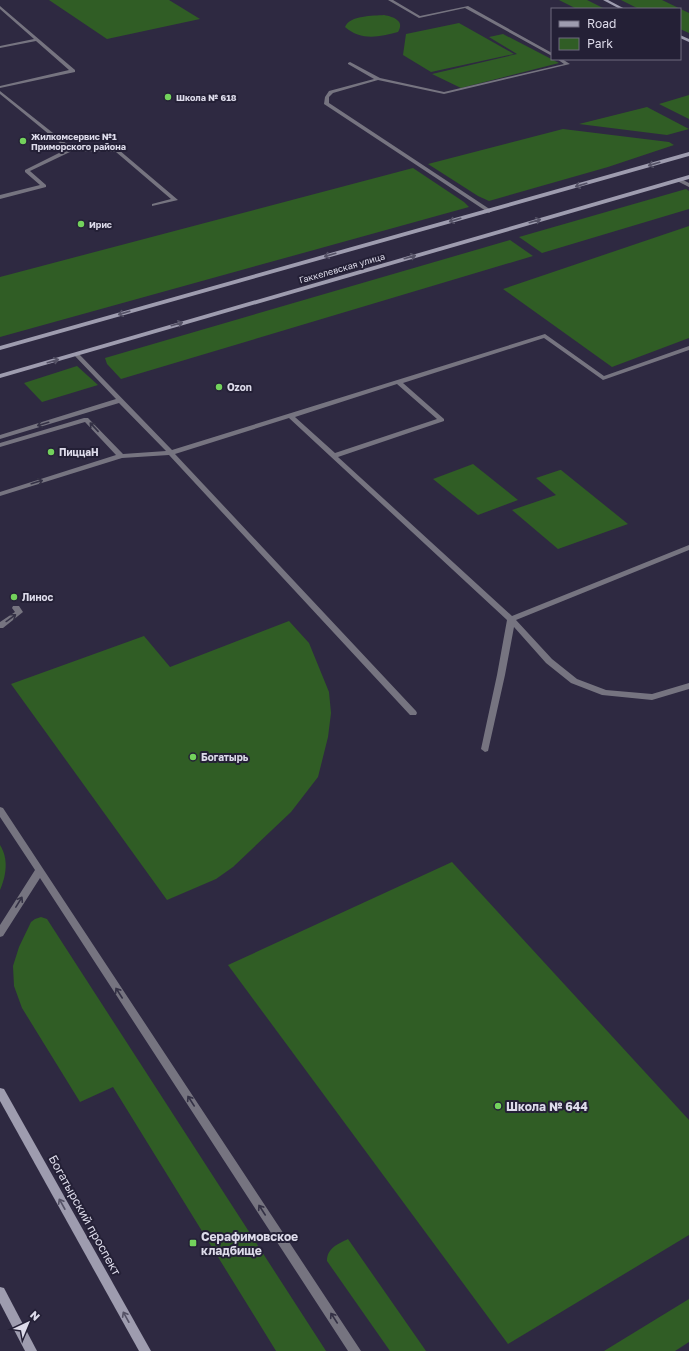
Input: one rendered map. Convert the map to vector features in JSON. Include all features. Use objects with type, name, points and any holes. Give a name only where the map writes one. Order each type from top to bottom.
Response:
[{"type":"main road","points":[[605,0],[621,8]]},
{"type":"main road","name":"Гаккелевская улица","points":[[0,348],[689,154]]},
{"type":"main road","name":"Гаккелевская улица","points":[[0,376],[689,177]]},
{"type":"main road","name":"Богатырский проспект","points":[[0,1092],[145,1351]]},
{"type":"main road","points":[[0,1292],[31,1351]]},
{"type":"street","points":[[390,0],[420,17],[466,7],[551,54]]},
{"type":"street","points":[[0,8],[73,70],[0,87]]},
{"type":"street","points":[[0,47],[36,40]]},
{"type":"street","points":[[350,63],[378,79],[444,93],[568,64],[561,60]]},
{"type":"street","points":[[378,79],[332,92],[326,97],[326,104],[489,211]]},
{"type":"street","points":[[0,92],[71,149]]},
{"type":"street","points":[[0,197],[44,186],[27,171],[71,149],[117,151],[175,200],[154,206]]},
{"type":"street","points":[[679,180],[689,185]]},
{"type":"street","points":[[0,494],[121,456],[171,453],[545,336],[603,378],[689,348]]},
{"type":"street","points":[[76,354],[171,453],[413,713]]},
{"type":"street","points":[[333,456],[442,420],[398,382]]},
{"type":"street","points":[[0,437],[121,400]]},
{"type":"street","points":[[290,416],[511,619],[549,662],[574,681],[605,693],[652,697],[689,686]]},
{"type":"street","points":[[0,445],[86,419],[121,456]]},
{"type":"street","points":[[511,619],[689,547]]},
{"type":"street","points":[[0,626],[18,612],[16,608]]},
{"type":"street","points":[[485,749],[501,676],[511,619]]},
{"type":"street","points":[[0,810],[355,1351]]},
{"type":"street","points":[[0,933],[39,871]]},
{"type":"green space","points":[[49,0],[169,0],[200,19],[107,39]]},
{"type":"green space","points":[[559,0],[587,0],[603,8],[575,8]]},
{"type":"green space","points":[[621,0],[662,0],[679,8],[637,8]]},
{"type":"green space","points":[[681,9],[689,13],[689,33],[681,29]]},
{"type":"green space","points":[[384,15],[395,18],[399,22],[400,28],[398,32],[370,37],[357,34],[345,27],[352,20],[357,18]]},
{"type":"green space","points":[[459,23],[514,54],[431,72],[403,55],[406,34]]},
{"type":"green space","points":[[503,34],[559,63],[461,88],[432,74],[517,54],[489,37]]},
{"type":"green space","points":[[689,95],[689,119],[659,104]]},
{"type":"green space","points":[[647,107],[689,129],[667,135],[579,124]]},
{"type":"green space","points":[[563,129],[669,142],[674,145],[608,167],[489,201],[478,196],[428,164]]},
{"type":"green space","points":[[413,168],[464,202],[469,207],[0,337],[0,277]]},
{"type":"green space","points":[[686,189],[689,191],[689,209],[542,253],[519,237]]},
{"type":"green space","points":[[689,226],[689,338],[612,367],[503,289]]},
{"type":"green space","points":[[510,240],[533,256],[121,379],[107,364],[105,358]]},
{"type":"green space","points":[[77,366],[98,385],[42,402],[24,383]]},
{"type":"green space","points":[[473,464],[518,500],[478,515],[433,479]]},
{"type":"green space","points":[[560,470],[628,524],[558,549],[512,510],[556,495],[536,478]]},
{"type":"green space","name":"Богатырь","points":[[289,621],[309,643],[329,692],[331,713],[328,737],[318,777],[291,812],[233,867],[216,879],[167,900],[11,684],[144,636],[170,667]]},
{"type":"green space","points":[[0,845],[5,856],[6,868],[0,890]]},
{"type":"green space","name":"Школа № 644","points":[[452,862],[689,1120],[689,1235],[508,1344],[228,965]]},
{"type":"green space","points":[[41,917],[47,919],[326,1351],[276,1351],[113,1087],[80,1102],[22,1008],[14,986],[13,966],[19,947],[31,922]]},
{"type":"green space","points":[[348,1239],[426,1351],[390,1351],[327,1261],[327,1257],[331,1250]]},
{"type":"green space","points":[[689,1299],[689,1342],[675,1351],[604,1351]]},
{"type":"place","name":"Школа № 618","points":[[168,97]]},
{"type":"place","name":"Жилкомсервис №1 Приморского района","points":[[23,141]]},
{"type":"place","name":"Ирис","points":[[81,224]]},
{"type":"place","name":"Ozon","points":[[219,387]]},
{"type":"place","name":"ПиццаН","points":[[51,452]]},
{"type":"place","name":"Линос","points":[[14,597]]},
{"type":"place","name":"Богатырь","points":[[193,757]]},
{"type":"place","name":"Школа № 644","points":[[498,1106]]},
{"type":"place","name":"Серафимовское кладбище","points":[[193,1243]]}]
